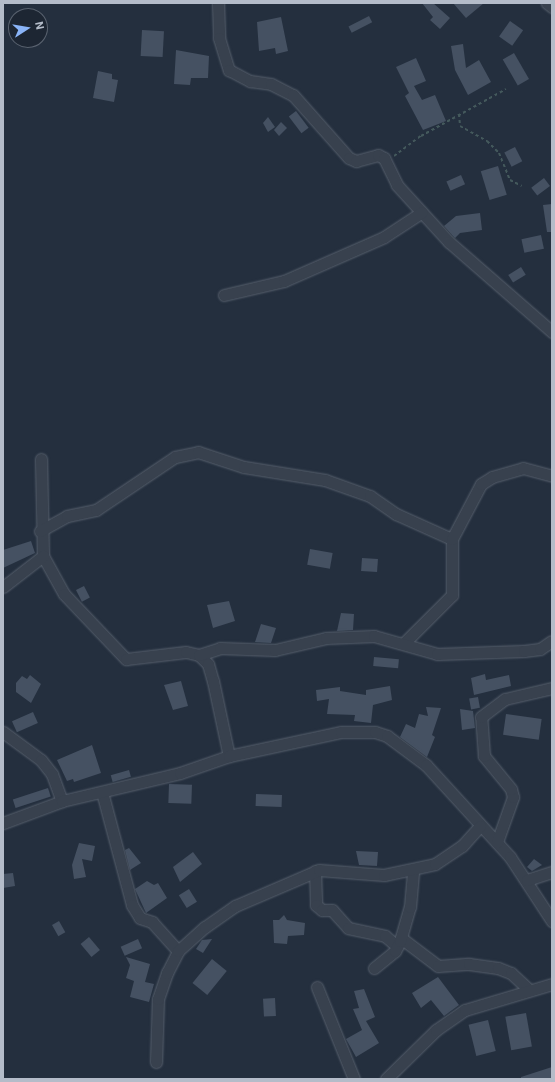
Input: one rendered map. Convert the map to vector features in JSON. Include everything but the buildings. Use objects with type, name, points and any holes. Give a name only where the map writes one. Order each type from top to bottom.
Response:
[{"type":"street","points":[[218,3],[219,38],[228,70],[250,81],[271,84],[293,96],[349,158],[360,160],[378,155],[387,161],[397,185],[449,242],[552,332]]},
{"type":"street","points":[[547,3],[552,7]]},
{"type":"street","points":[[224,295],[284,281],[384,237],[422,212]]},
{"type":"street","points":[[40,532],[61,519],[96,510],[175,458],[198,452],[244,467],[325,480],[370,496],[396,514],[452,539]]},
{"type":"street","points":[[41,459],[40,532],[43,556],[64,594],[120,655],[133,659],[186,652],[200,655],[220,648],[275,650],[326,638],[374,636],[404,643],[437,654],[524,651],[540,649],[552,641]]},
{"type":"street","points":[[404,643],[452,594],[452,539],[472,495],[492,477],[523,468],[552,476]]},
{"type":"street","points":[[3,587],[43,556]]},
{"type":"street","points":[[200,655],[208,664],[213,681],[229,756]]},
{"type":"street","points":[[497,842],[513,797],[511,789],[484,756],[481,717],[505,699],[532,690],[552,688]]},
{"type":"street","points":[[3,732],[41,760],[52,774],[62,802]]},
{"type":"street","points":[[3,823],[62,802],[180,773],[229,756],[342,732],[375,732],[387,736],[426,765],[480,826],[497,842],[527,880],[552,921]]},
{"type":"street","points":[[102,792],[132,905],[140,918],[152,922],[178,951]]},
{"type":"street","points":[[156,1062],[158,999],[178,951],[187,940],[235,906],[316,871],[338,869],[384,875],[414,870],[449,856],[480,826]]},
{"type":"street","points":[[374,968],[399,942],[410,907],[414,870]]},
{"type":"street","points":[[316,871],[316,905],[322,910],[332,910],[348,928],[385,936],[399,942],[438,966],[469,964],[498,968],[511,973],[529,990]]},
{"type":"street","points":[[527,880],[552,872]]},
{"type":"street","points":[[386,1079],[454,1017],[465,1010],[552,984]]},
{"type":"street","points":[[317,987],[354,1079]]},
{"type":"path","points":[[387,161],[459,114],[506,89]]},
{"type":"path","points":[[459,114],[460,126],[487,141],[499,152],[510,180],[522,186]]}]
